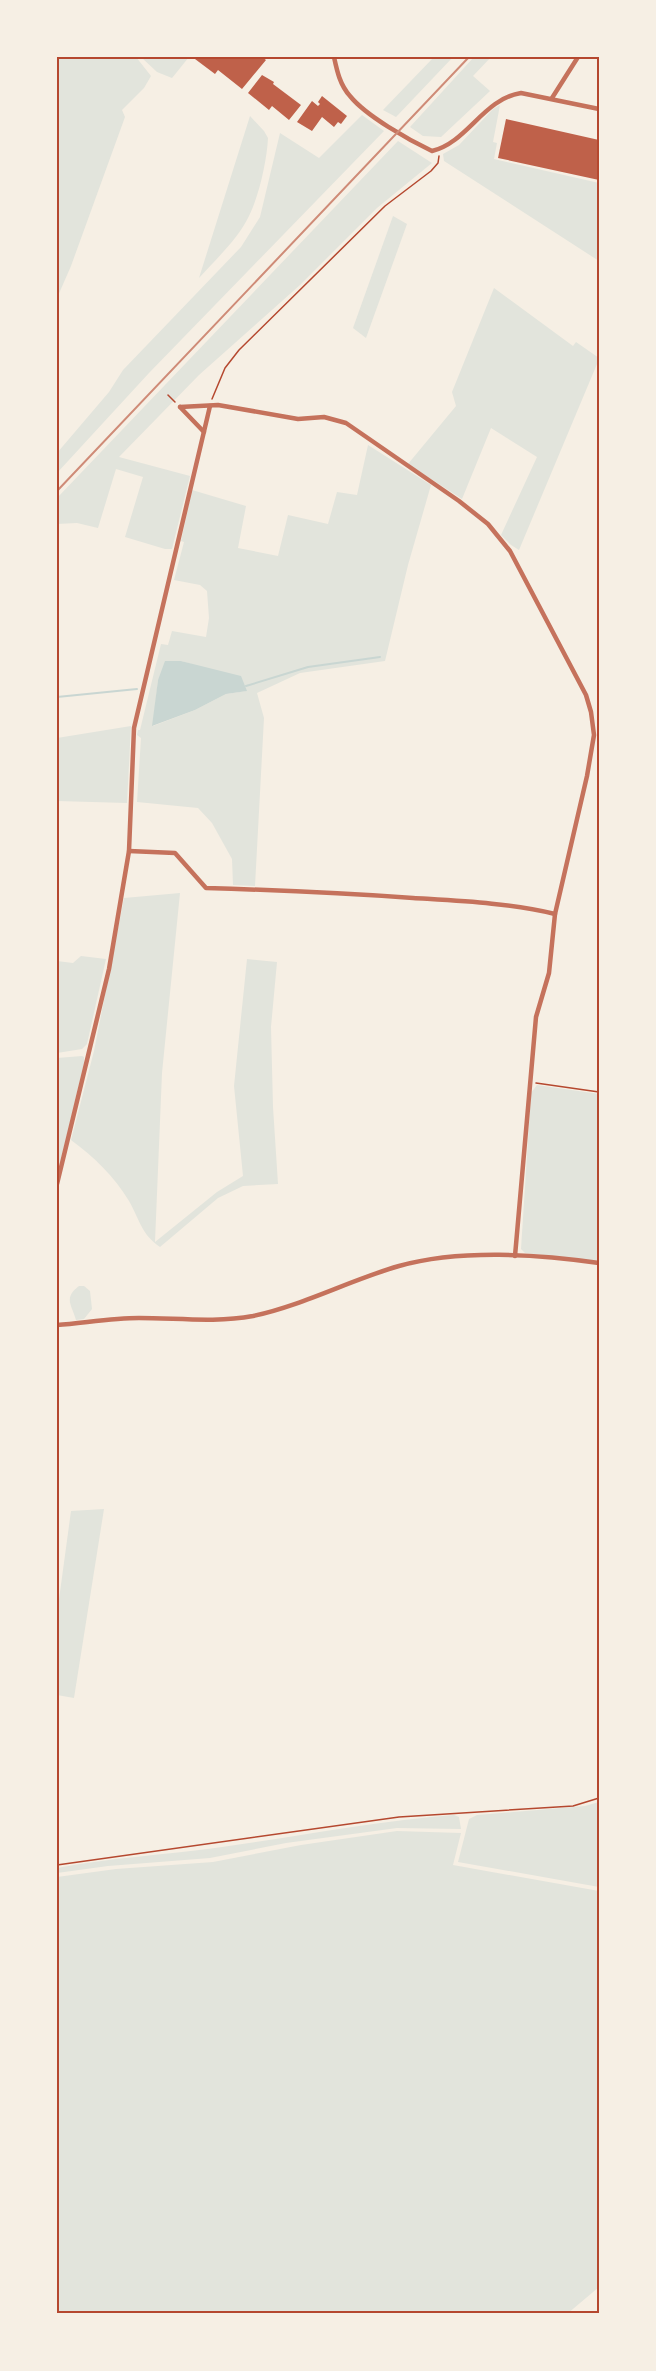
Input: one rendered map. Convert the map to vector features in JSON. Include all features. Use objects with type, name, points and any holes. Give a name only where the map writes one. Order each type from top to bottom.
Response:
[{"type":"street","points":[[334,57],[339,77],[350,98],[409,140],[432,151],[450,144],[495,102],[509,95],[521,93],[599,109]]},
{"type":"street","points":[[552,99],[578,57]]},
{"type":"street","points":[[180,407],[218,405],[298,419],[324,417],[346,423],[459,501],[488,524],[510,551],[586,695],[594,735],[587,776],[555,914],[549,973],[536,1017],[515,1256]]},
{"type":"street","points":[[57,1184],[109,969],[129,851],[134,728],[210,406]]},
{"type":"street","points":[[180,407],[204,432]]},
{"type":"street","points":[[129,851],[176,853],[206,888],[366,894],[488,903],[555,914]]},
{"type":"street","points":[[57,1325],[137,1318],[198,1320],[245,1317],[287,1307],[385,1270],[427,1259],[515,1256],[599,1263]]},
{"type":"path","points":[[210,406],[225,368],[239,350],[385,206],[431,171],[438,163],[441,149]]},
{"type":"path","points":[[168,395],[180,407]]},
{"type":"path","points":[[529,1082],[599,1092]]},
{"type":"path","points":[[57,1865],[399,1817],[573,1806],[599,1798]]},
{"type":"shaded area","points":[[57,57],[136,57],[151,76],[144,88],[122,110],[125,117],[71,266],[57,298]]},
{"type":"shaded area","points":[[141,57],[189,57],[172,78],[157,72]]},
{"type":"shaded area","points":[[434,57],[453,57],[396,117],[383,110]]},
{"type":"shaded area","points":[[474,57],[491,57],[473,76],[490,91],[441,137],[423,136],[410,127]]},
{"type":"shaded area","points":[[500,105],[493,142],[497,143],[494,159],[599,183],[599,261],[444,161],[443,154],[459,145],[493,109]]},
{"type":"shaded area","points":[[362,115],[384,131],[149,373],[57,473],[57,453],[109,392],[123,370],[241,247],[260,217],[280,133],[319,158]]},
{"type":"shaded area","points":[[250,116],[268,138],[256,198],[239,233],[199,278]]},
{"type":"shaded area","points":[[398,141],[432,163],[377,208],[300,285],[199,375],[119,457],[190,476],[172,549],[125,537],[143,477],[116,469],[98,528],[77,523],[57,524],[57,498]]},
{"type":"shaded area","points":[[393,216],[407,224],[366,338],[353,328]]},
{"type":"shaded area","points":[[494,288],[573,346],[576,342],[599,358],[599,365],[597,364],[519,550],[501,535],[537,457],[491,428],[462,499],[408,464],[456,406],[452,392]]},
{"type":"shaded area","points":[[368,445],[431,485],[408,565],[385,661],[300,673],[257,693],[264,718],[255,886],[233,885],[232,859],[212,823],[198,808],[137,802],[141,738],[137,735],[161,644],[168,645],[172,631],[206,637],[209,618],[207,591],[200,585],[174,580],[184,542],[181,541],[192,490],[246,506],[238,548],[278,556],[288,515],[328,524],[337,492],[357,495]],"holes":[[[181,661],[202,667],[246,691],[226,694],[195,710],[153,726],[158,680]]]},
{"type":"shaded area","points":[[165,661],[181,661],[241,676],[247,691],[226,694],[195,710],[152,726],[158,680]]},
{"type":"shaded area","points":[[131,726],[127,803],[57,801],[57,738]]},
{"type":"shaded area","points":[[180,893],[162,1073],[155,1242],[217,1192],[243,1176],[234,1086],[247,959],[277,962],[271,1027],[278,1184],[243,1186],[218,1198],[160,1247],[149,1237],[145,1232],[129,1201],[110,1175],[71,1140],[94,1051],[124,898]]},
{"type":"shaded area","points":[[81,956],[106,959],[87,1044],[82,1049],[57,1053],[57,961],[73,963]]},
{"type":"shaded area","points":[[82,1056],[84,1063],[57,1176],[57,1058]]},
{"type":"shaded area","points":[[537,1085],[599,1094],[599,1261],[525,1253],[521,1249],[531,1093]]},
{"type":"shaded area","points":[[79,1286],[84,1286],[90,1291],[92,1309],[84,1319],[76,1320],[70,1298]]},
{"type":"shaded area","points":[[104,1509],[74,1698],[57,1695],[57,1614],[71,1511]]},
{"type":"shaded area","points":[[599,1802],[599,1887],[458,1862],[469,1819],[477,1815],[585,1806]]},
{"type":"shaded area","points":[[454,1815],[459,1817],[461,1829],[397,1828],[286,1843],[210,1858],[108,1866],[57,1873],[57,1868],[96,1862],[215,1848],[364,1825]]},
{"type":"shaded area","points":[[397,1831],[461,1833],[453,1865],[599,1891],[599,2287],[567,2314],[57,2314],[57,1877],[116,1869],[213,1862],[301,1845]]},
{"type":"building","points":[[196,57],[262,57],[266,60],[242,89],[218,70],[215,74],[195,59]]},
{"type":"building","points":[[262,75],[301,105],[289,120],[272,106],[269,110],[248,93]]},
{"type":"building","points":[[322,96],[347,116],[341,124],[338,122],[334,127],[322,117],[312,131],[297,122],[312,101],[318,106],[320,104],[318,102]]},
{"type":"building","points":[[506,119],[599,140],[599,180],[498,158]]},
{"type":"waterway","points":[[246,686],[308,667],[380,657]]},
{"type":"waterway","points":[[57,697],[137,689]]},
{"type":"railway","points":[[57,491],[469,57]]}]
